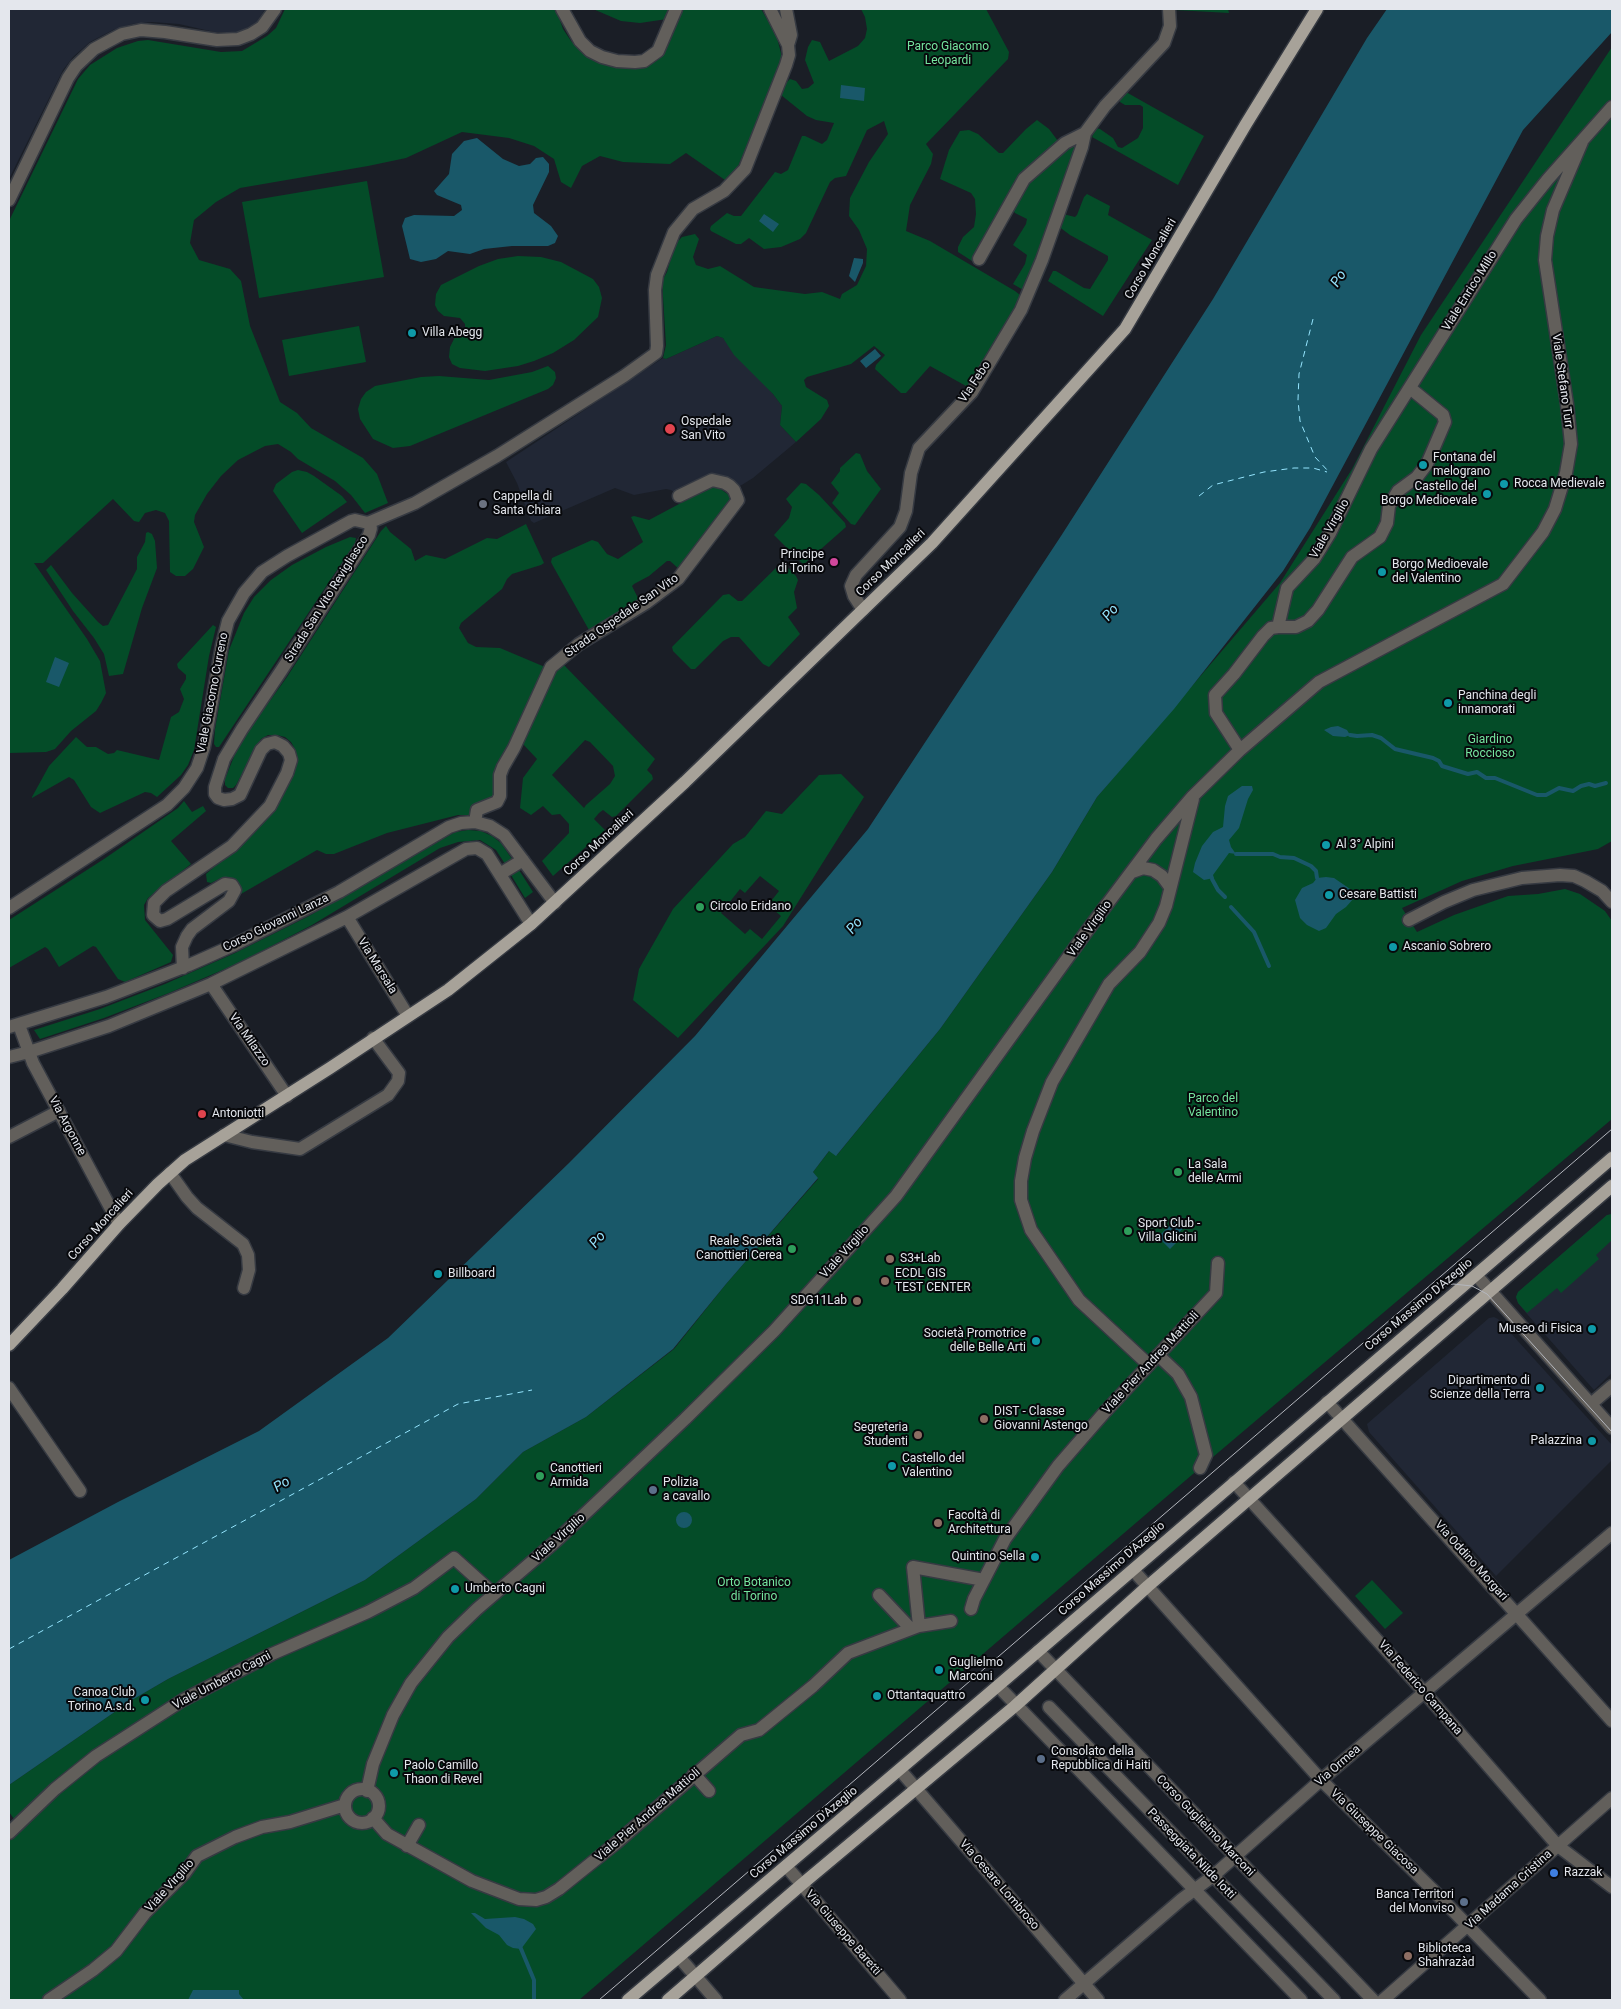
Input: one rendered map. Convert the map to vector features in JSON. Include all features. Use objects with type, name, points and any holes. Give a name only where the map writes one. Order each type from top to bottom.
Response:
[{"type":"main road","name":"Corso Moncalieri","points":[[9,1345],[62,1289],[119,1224],[185,1160],[287,1096],[448,990],[531,924],[686,782],[932,543],[1125,329],[1251,116],[1317,9]]},
{"type":"main road","name":"Corso Massimo D'Azeglio","points":[[628,2000],[900,1770],[1612,1158]]},
{"type":"main road","points":[[668,2000],[1015,1706],[1148,1586],[1343,1420],[1612,1186]]},
{"type":"street","points":[[9,200],[68,78],[76,66],[94,49],[122,34],[142,30],[218,40],[238,39],[252,34],[262,27],[275,9]]},
{"type":"street","points":[[562,9],[580,42],[590,51],[617,62],[635,62],[644,61],[658,51],[676,9]]},
{"type":"street","points":[[770,9],[788,44]]},
{"type":"street","points":[[786,9],[791,35],[788,44]]},
{"type":"street","name":"Via Febo","points":[[978,259],[1024,179],[1065,144],[1085,132],[1105,106],[1164,43],[1170,26],[1169,9]]},
{"type":"street","name":"Strada San Vito Revigliasco","points":[[183,968],[182,947],[187,936],[192,929],[228,901],[235,890],[232,885],[225,884],[167,919],[160,921],[153,915],[154,904],[166,891],[232,846],[270,806],[287,773],[290,760],[289,753],[284,746],[275,742],[267,744],[261,750],[240,795],[232,799],[224,800],[218,798],[215,794],[222,767],[242,729],[282,671],[369,535],[371,528],[368,523],[415,503],[458,480],[518,444],[656,354],[658,346],[655,290],[657,275],[674,232],[693,209],[724,191],[745,169],[786,65],[789,55],[788,44]]},
{"type":"street","name":"Viale Stefano Turr","points":[[1264,729],[1319,682],[1503,584],[1543,532],[1555,509],[1566,473],[1571,444],[1567,404],[1545,260],[1547,236],[1553,210],[1582,142],[1612,107]]},
{"type":"street","name":"Via Febo","points":[[863,610],[851,590],[856,575],[900,527],[906,511],[911,473],[919,448],[972,392],[1021,310],[1042,260],[1082,147],[1085,132]]},
{"type":"street","name":"Viale Enrico Millo","points":[[1371,448],[1516,220],[1548,179],[1582,142]]},
{"type":"street","points":[[1240,750],[1216,713],[1215,695],[1271,628],[1296,627],[1308,621],[1318,610],[1352,557],[1380,537],[1384,531],[1392,500],[1398,491],[1417,477],[1427,464],[1445,422],[1442,415],[1410,388]]},
{"type":"street","name":"Viale Virgilio","points":[[1278,627],[1287,588],[1314,559],[1330,533],[1371,448]]},
{"type":"street","name":"Strada Ospedale San Vito","points":[[475,822],[477,810],[497,802],[500,796],[500,775],[503,767],[526,723],[551,667],[579,644],[638,608],[678,579],[738,500],[734,490],[725,483],[712,480],[679,496]]},
{"type":"street","name":"Viale Giacomo Curreno","points":[[9,908],[167,805],[184,788],[197,768],[204,747],[226,629],[244,593],[262,572],[287,556],[351,521],[368,523]]},
{"type":"street","name":"Viale Virgilio","points":[[49,2000],[93,1970],[116,1951],[146,1913],[184,1874],[198,1856],[235,1837],[262,1827],[290,1822],[345,1805],[352,1792],[357,1790],[368,1791],[373,1764],[393,1715],[411,1683],[448,1637],[494,1594],[556,1541],[685,1419],[774,1331],[896,1196],[1156,840],[1193,796],[1264,729]]},
{"type":"street","points":[[1193,796],[1166,906],[1159,923],[1140,952],[1109,984],[1052,1082],[1033,1131],[1025,1158],[1021,1200],[1031,1230],[1078,1300],[1153,1360],[1178,1374],[1191,1397],[1206,1455],[1200,1468]]},
{"type":"street","points":[[475,822],[490,826],[504,835],[555,903]]},
{"type":"street","name":"Corso Giovanni Lanza","points":[[14,1026],[106,997],[183,968],[234,945],[339,892],[449,827],[461,823],[475,822]]},
{"type":"street","name":"Corso Giovanni Lanza","points":[[9,1057],[109,1026],[210,984],[347,917],[466,849],[477,848],[487,854],[531,924]]},
{"type":"street","points":[[500,874],[523,860]]},
{"type":"street","points":[[1132,872],[1143,868],[1153,870],[1162,876],[1170,887]]},
{"type":"street","points":[[1409,920],[1473,890],[1522,878],[1560,875],[1574,876],[1586,880],[1602,891],[1612,902]]},
{"type":"street","name":"Via Marsala","points":[[347,917],[408,1016]]},
{"type":"street","name":"Via Milazzo","points":[[210,984],[287,1096]]},
{"type":"street","name":"Via Argonne","points":[[14,1026],[119,1224]]},
{"type":"street","points":[[224,1135],[300,1150],[388,1094],[398,1081],[399,1073],[373,1038]]},
{"type":"street","points":[[9,1136],[59,1111]]},
{"type":"street","points":[[170,1173],[197,1208],[243,1244],[248,1254],[249,1270],[244,1288]]},
{"type":"street","name":"Viale Pier Andrea Mattioli","points":[[971,1609],[1005,1539],[1058,1466],[1216,1293],[1218,1263]]},
{"type":"street","points":[[1476,1275],[1612,1428]]},
{"type":"street","points":[[1592,1404],[1612,1386]]},
{"type":"street","points":[[9,1388],[80,1491]]},
{"type":"street","name":"Via Oddino Morgari","points":[[1328,1402],[1612,1721]]},
{"type":"street","name":"Via Federico Campana","points":[[1234,1482],[1424,1692],[1558,1846],[1612,1887]]},
{"type":"street","name":"Via Ormea","points":[[1065,2000],[1182,1899],[1213,1876],[1321,1780],[1612,1533]]},
{"type":"street","name":"Viale Umberto Cagni","points":[[9,1833],[55,1789],[96,1756],[183,1700],[272,1654],[368,1612],[414,1588],[459,1554],[494,1594]]},
{"type":"street","points":[[915,1627],[910,1564],[983,1581]]},
{"type":"street","name":"Via Giuseppe Giacosa","points":[[1133,1570],[1321,1780],[1432,1889],[1540,2000]]},
{"type":"street","points":[[879,1595],[915,1627]]},
{"type":"street","name":"Viale Pier Andrea Mattioli","points":[[373,1818],[387,1834],[472,1881],[519,1899],[536,1900],[546,1897],[559,1889],[615,1844],[741,1735],[759,1730],[813,1686],[848,1653],[915,1627],[951,1621]]},
{"type":"street","name":"Corso Guglielmo Marconi","points":[[1038,1651],[1373,2000]]},
{"type":"street","points":[[998,1686],[1015,1706],[1301,2000]]},
{"type":"street","name":"Passeggiata Nilde Iotti","points":[[1049,1707],[1334,2000]]},
{"type":"street","name":"Via Cesare Lombroso","points":[[900,1770],[1098,2000]]},
{"type":"street","points":[[694,1774],[709,1791]]},
{"type":"street","points":[[345,1805],[352,1819],[363,1822],[373,1818],[379,1808],[378,1801],[368,1791]]},
{"type":"street","name":"Via Madama Cristina","points":[[1383,2000],[1612,1798]]},
{"type":"street","points":[[407,1846],[419,1825]]},
{"type":"street","name":"Via Giuseppe Baretti","points":[[786,1866],[900,2000]]},
{"type":"street","points":[[679,1957],[716,2000]]},
{"type":"shaded area","points":[[9,9],[265,9],[257,22],[240,32],[214,32],[179,24],[152,22],[132,24],[113,30],[90,42],[73,57],[63,70],[9,179]]},
{"type":"shaded area","name":"Ospedale San Vito","points":[[717,336],[723,338],[782,406],[780,425],[796,442],[753,478],[740,486],[723,476],[675,493],[666,489],[634,495],[615,488],[534,523],[531,521],[517,483],[506,462],[663,358],[666,359]]},
{"type":"shaded area","points":[[1612,1214],[1612,1373],[1594,1390],[1527,1314],[1518,1303],[1516,1297],[1518,1292],[1607,1215]]},
{"type":"shaded area","points":[[1494,1317],[1498,1319],[1612,1445],[1612,1460],[1496,1576],[1369,1432],[1367,1424],[1489,1318]]},
{"type":"green space","points":[[285,9],[556,9],[563,29],[571,41],[584,54],[601,63],[622,68],[640,67],[661,55],[669,44],[682,9],[761,9],[776,34],[781,60],[779,71],[736,171],[725,180],[686,153],[670,164],[623,162],[600,156],[582,166],[571,188],[561,182],[554,159],[534,146],[509,138],[462,132],[406,158],[240,188],[216,202],[194,220],[190,243],[199,260],[230,269],[241,281],[250,326],[280,402],[297,413],[311,428],[363,458],[377,474],[388,503],[365,513],[351,495],[335,481],[298,459],[278,444],[265,446],[238,460],[221,476],[207,494],[195,515],[194,522],[204,547],[193,569],[185,576],[176,576],[170,572],[169,521],[165,513],[156,510],[145,513],[139,522],[134,521],[113,499],[43,563],[34,563],[87,639],[100,661],[106,693],[96,711],[71,731],[55,749],[46,752],[9,753],[9,221],[78,79],[90,65],[117,48],[138,41],[148,40],[221,52],[242,51],[267,36],[276,28]]},
{"type":"green space","points":[[593,9],[671,9],[667,19],[640,23],[621,21]]},
{"type":"green space","name":"Parco Giacomo Leopardi","points":[[861,9],[986,9],[1009,52],[1008,59],[926,144],[933,154],[931,164],[910,205],[906,231],[930,241],[1015,291],[1021,298],[969,385],[966,386],[930,366],[906,393],[901,393],[875,369],[876,365],[885,355],[874,346],[851,364],[807,377],[804,380],[806,387],[827,400],[829,406],[821,419],[796,442],[780,425],[782,406],[773,394],[734,355],[723,338],[717,336],[666,359],[663,358],[666,345],[662,281],[667,272],[675,244],[682,237],[695,234],[699,239],[693,257],[696,265],[708,269],[720,266],[754,287],[805,294],[822,292],[840,299],[842,294],[857,285],[866,266],[867,249],[859,230],[849,216],[850,198],[869,162],[888,134],[884,121],[867,130],[846,176],[835,178],[830,182],[806,233],[800,239],[781,247],[764,249],[749,238],[741,244],[736,244],[710,229],[727,213],[741,216],[775,172],[781,174],[788,170],[802,136],[822,144],[827,140],[834,123],[816,120],[807,116],[781,95],[786,83],[790,79],[796,81],[802,89],[808,88],[814,83],[805,60],[812,40],[820,42],[829,61],[858,46],[865,38],[867,29],[865,17]]},
{"type":"green space","points":[[1228,9],[1229,13],[1175,10]]},
{"type":"green space","name":"Parco del Valentino","points":[[1612,47],[1612,841],[1598,849],[1513,866],[1462,881],[1402,908],[1417,932],[1454,915],[1508,896],[1538,894],[1565,889],[1580,894],[1605,911],[1612,921],[1612,1119],[1200,1468],[579,2000],[9,2000],[9,1824],[14,1819],[9,1812],[9,1785],[132,1700],[168,1679],[365,1580],[476,1499],[523,1452],[586,1417],[674,1349],[726,1284],[818,1179],[813,1172],[830,1150],[837,1155],[940,1029],[1052,872],[1097,797],[1280,583],[1352,469],[1421,335]]},
{"type":"green space","points":[[1126,92],[1204,136],[1178,185],[1092,137],[1096,128],[1100,129],[1113,138],[1118,147],[1122,148],[1138,138],[1143,128],[1143,107],[1140,105],[1125,105],[1120,102],[1119,99]]},
{"type":"green space","points":[[1037,120],[1049,129],[1058,141],[972,261],[958,252],[958,247],[963,237],[974,227],[976,214],[975,199],[971,193],[940,179],[949,150],[960,131],[969,130],[978,134],[999,153],[1003,153]]},
{"type":"green space","points":[[1074,143],[1077,144],[1025,291],[1013,284],[1025,264],[1027,255],[1013,245],[1027,219],[1015,213],[1012,209],[1029,181]]},
{"type":"green space","points":[[367,181],[384,277],[259,298],[242,202]]},
{"type":"green space","points":[[1087,194],[1110,206],[1108,215],[1152,240],[1103,316],[1048,281],[1053,271],[1056,271],[1084,288],[1090,289],[1108,260],[1108,256],[1070,235],[1058,226],[1063,214],[1075,217],[1077,215]]},
{"type":"green space","points":[[518,256],[541,257],[561,262],[593,279],[599,287],[602,298],[598,317],[574,340],[553,353],[534,361],[518,366],[485,371],[460,368],[452,364],[449,357],[450,347],[455,337],[462,335],[465,331],[465,324],[460,318],[444,316],[438,311],[435,305],[436,294],[441,285],[479,266],[498,259]]},
{"type":"green space","points":[[359,326],[366,362],[289,376],[282,340]]},
{"type":"green space","points":[[548,366],[555,372],[556,378],[553,385],[548,389],[410,446],[393,448],[373,439],[360,419],[358,409],[361,399],[366,392],[375,386],[421,377],[439,376],[489,380],[532,372]]},
{"type":"green space","points":[[856,453],[860,454],[867,471],[881,489],[855,525],[851,524],[832,503],[839,493],[831,483],[840,471],[840,468]]},
{"type":"green space","points":[[298,470],[314,476],[342,496],[347,502],[302,533],[273,491],[276,484],[292,472]]},
{"type":"green space","points":[[801,483],[806,484],[819,495],[845,523],[846,527],[804,564],[774,535],[789,518],[792,507],[786,499]]},
{"type":"green space","points":[[711,487],[719,488],[729,495],[731,500],[679,569],[670,561],[667,561],[649,576],[632,586],[638,598],[637,602],[592,631],[589,630],[553,566],[552,558],[592,540],[598,542],[607,554],[618,559],[643,542],[631,517],[649,520]]},
{"type":"green space","points":[[526,524],[544,563],[512,574],[502,589],[461,623],[459,628],[468,643],[476,647],[500,648],[545,667],[493,797],[473,805],[469,815],[458,815],[387,833],[334,854],[326,854],[317,850],[241,894],[241,889],[228,878],[221,878],[211,883],[207,882],[206,874],[243,842],[274,810],[294,775],[297,761],[295,749],[291,742],[285,737],[268,735],[261,739],[236,785],[233,788],[228,788],[225,785],[225,779],[235,754],[246,734],[287,677],[381,531],[386,526],[390,532],[411,549],[415,561],[426,555],[445,559],[487,538],[497,539]]},
{"type":"green space","points":[[148,532],[152,534],[155,541],[157,568],[142,608],[123,674],[109,676],[104,654],[46,570],[51,565],[72,593],[98,622],[103,626],[108,625],[137,569],[137,557]]},
{"type":"green space","points":[[350,537],[356,538],[355,543],[219,747],[216,747],[214,744],[215,729],[229,650],[244,613],[254,597],[271,580],[292,565]]},
{"type":"green space","points":[[783,563],[798,580],[794,592],[797,608],[788,617],[800,634],[769,667],[763,664],[739,637],[731,637],[723,641],[695,669],[691,669],[673,651],[672,647],[723,595],[729,594],[738,601],[742,601]]},
{"type":"green space","points":[[213,625],[216,627],[209,656],[194,750],[188,765],[181,775],[157,797],[145,792],[100,813],[91,807],[74,780],[69,777],[32,798],[49,766],[76,737],[87,747],[96,747],[108,754],[114,753],[117,750],[159,760],[171,717],[179,712],[184,699],[180,689],[186,679],[186,675],[178,668],[177,664]]},
{"type":"green space","points":[[564,665],[655,759],[647,770],[653,779],[616,816],[612,817],[603,810],[599,813],[594,819],[605,830],[553,876],[542,861],[569,833],[569,824],[560,814],[552,815],[543,806],[531,815],[520,808],[523,778],[537,759],[522,743],[549,686],[552,675],[559,666]],"holes":[[[585,740],[590,742],[613,766],[615,776],[610,784],[584,808],[552,775]]]},
{"type":"green space","name":"Circolo Eridano","points":[[841,774],[864,797],[783,926],[678,1038],[633,1000],[639,969],[673,909],[733,844],[745,837],[766,811],[782,814],[819,775]],"holes":[[[760,876],[779,891],[768,905],[781,916],[762,939],[750,929],[745,934],[721,913],[740,889],[745,893]]]},
{"type":"green space","points":[[184,801],[192,812],[203,806],[206,811],[171,841],[191,864],[148,898],[144,905],[145,920],[173,955],[171,962],[125,982],[118,979],[96,947],[93,946],[59,967],[45,947],[9,968],[9,920],[104,859],[178,808]]},
{"type":"green space","points":[[481,831],[492,836],[501,843],[512,859],[505,864],[496,850],[480,840],[458,842],[440,848],[312,925],[239,963],[104,1018],[40,1039],[34,1030],[100,1009],[165,984],[235,953],[309,916],[455,832]]},
{"type":"green space","points":[[519,870],[533,892],[525,898],[511,875]]},
{"type":"green space","points":[[1612,1214],[1612,1240],[1596,1255],[1599,1259],[1561,1293],[1557,1288],[1527,1313],[1518,1303],[1516,1297],[1518,1292],[1607,1215]]},
{"type":"green space","points":[[1372,1580],[1403,1613],[1385,1629],[1355,1596]]},
{"type":"water","name":"Po","points":[[1387,9],[1612,9],[1612,32],[1523,130],[1310,528],[1283,571],[1174,709],[1097,797],[1052,872],[940,1029],[836,1156],[829,1151],[813,1172],[818,1178],[726,1284],[673,1349],[586,1417],[523,1452],[476,1499],[365,1580],[168,1679],[132,1700],[9,1785],[9,1560],[118,1502],[259,1431],[388,1338],[569,1163],[695,1036],[868,829],[1061,536],[1213,299],[1367,38]]},
{"type":"water","points":[[841,85],[865,88],[864,101],[840,98]]},
{"type":"water","points":[[477,138],[503,159],[519,166],[530,164],[536,158],[543,157],[549,164],[549,172],[533,205],[534,213],[551,226],[558,236],[555,243],[548,246],[512,246],[484,249],[470,254],[448,251],[436,259],[421,262],[410,259],[402,226],[405,218],[414,215],[454,216],[462,210],[461,205],[437,195],[434,191],[449,174],[452,154],[464,141]]},
{"type":"water","points":[[764,214],[779,224],[773,232],[759,221]]},
{"type":"water","points":[[854,258],[863,259],[855,282],[849,276]]},
{"type":"water","points":[[875,349],[881,356],[866,368],[860,361]]},
{"type":"water","points":[[55,657],[69,663],[59,687],[46,682]]},
{"type":"water","points":[[1338,726],[1347,730],[1350,735],[1345,737],[1333,736],[1324,730]]},
{"type":"water","points":[[1242,786],[1252,786],[1253,790],[1248,799],[1239,828],[1229,840],[1236,854],[1229,853],[1213,875],[1214,878],[1204,880],[1193,872],[1195,863],[1202,846],[1213,832],[1223,827],[1228,796]]},
{"type":"water","points":[[1317,878],[1334,878],[1353,891],[1354,898],[1336,914],[1326,928],[1319,931],[1307,925],[1300,918],[1295,900],[1302,888],[1313,883]]},
{"type":"water","points":[[1180,1215],[1188,1224],[1174,1237],[1178,1241],[1170,1249],[1158,1237]]},
{"type":"water","points":[[681,1512],[687,1512],[692,1517],[690,1526],[681,1528],[676,1523],[676,1517]]},
{"type":"water","points":[[471,1913],[475,1913],[485,1919],[515,1917],[524,1919],[533,1924],[536,1929],[521,1949],[513,1948],[507,1945],[499,1935],[486,1928]]},
{"type":"water","points":[[193,1990],[239,1990],[239,1994],[244,2000],[188,2000]]},
{"type":"waterway","points":[[1350,735],[1372,735],[1381,738],[1395,749],[1433,758],[1439,761],[1442,766],[1468,774],[1477,772],[1486,778],[1495,778],[1537,795],[1546,795],[1559,788],[1573,791],[1589,784],[1595,786],[1606,783]]},
{"type":"waterway","points":[[1236,854],[1273,854],[1280,857],[1294,858],[1311,866],[1316,871],[1317,878]]},
{"type":"waterway","points":[[1212,879],[1218,890],[1225,897]]},
{"type":"waterway","points":[[1231,907],[1254,932],[1269,966]]},
{"type":"waterway","points":[[519,1944],[534,1980],[534,1999]]},
{"type":"ferry route","points":[[1313,319],[1299,374],[1298,400],[1300,421],[1315,457],[1329,472]]},
{"type":"ferry route","points":[[1199,496],[1213,485],[1264,472],[1294,468],[1313,468],[1327,472]]},
{"type":"ferry route","points":[[9,1649],[458,1404],[532,1390]]},
{"type":"tram line","points":[[599,2000],[1612,1129]]},
{"type":"tram line","points":[[1429,1294],[1440,1287],[1453,1284],[1472,1286],[1487,1294],[1612,1432]]},
{"type":"place","name":"Villa Abegg","points":[[412,333]]},
{"type":"place","name":"Ospedale San Vito","points":[[670,429]]},
{"type":"place","name":"Fontana del melograno","points":[[1423,465]]},
{"type":"place","name":"Rocca Medievale","points":[[1504,484]]},
{"type":"place","name":"Castello del Borgo Medioevale","points":[[1487,494]]},
{"type":"place","name":"Cappella di Santa Chiara","points":[[483,504]]},
{"type":"place","name":"Principe di Torino","points":[[834,562]]},
{"type":"place","name":"Borgo Medioevale del Valentino","points":[[1382,572]]},
{"type":"place","name":"Panchina degli innamorati","points":[[1448,703]]},
{"type":"place","name":"Al 3° Alpini","points":[[1326,845]]},
{"type":"place","name":"Cesare Battisti","points":[[1329,895]]},
{"type":"place","name":"Circolo Eridano","points":[[700,907]]},
{"type":"place","name":"Ascanio Sobrero","points":[[1393,947]]},
{"type":"place","name":"Antoniotti","points":[[202,1114]]},
{"type":"place","name":"La Sala delle Armi","points":[[1178,1172]]},
{"type":"place","name":"Sport Club - Villa Glicini","points":[[1128,1231]]},
{"type":"place","name":"Reale Società Canottieri Cerea","points":[[792,1249]]},
{"type":"place","name":"S3+Lab","points":[[890,1259]]},
{"type":"place","name":"Billboard","points":[[438,1274]]},
{"type":"place","name":"ECDL GIS TEST CENTER","points":[[885,1281]]},
{"type":"place","name":"SDG11Lab","points":[[857,1301]]},
{"type":"place","name":"Museo di Fisica","points":[[1592,1329]]},
{"type":"place","name":"Società Promotrice delle Belle Arti","points":[[1036,1341]]},
{"type":"place","name":"Dipartimento di Scienze della Terra","points":[[1540,1388]]},
{"type":"place","name":"DIST - Classe Giovanni Astengo","points":[[984,1419]]},
{"type":"place","name":"Segreteria Studenti","points":[[918,1435]]},
{"type":"place","name":"Palazzina","points":[[1592,1441]]},
{"type":"place","name":"Castello del Valentino","points":[[892,1466]]},
{"type":"place","name":"Canottieri Armida","points":[[540,1476]]},
{"type":"place","name":"Polizia a cavallo","points":[[653,1490]]},
{"type":"place","name":"Facoltà di Architettura","points":[[938,1523]]},
{"type":"place","name":"Quintino Sella","points":[[1035,1557]]},
{"type":"place","name":"Umberto Cagni","points":[[455,1589]]},
{"type":"place","name":"Guglielmo Marconi","points":[[939,1670]]},
{"type":"place","name":"Ottantaquattro","points":[[877,1696]]},
{"type":"place","name":"Canoa Club Torino A.s.d.","points":[[145,1700]]},
{"type":"place","name":"Consolato della Repubblica di Haiti","points":[[1041,1759]]},
{"type":"place","name":"Paolo Camillo Thaon di Revel","points":[[394,1773]]},
{"type":"place","name":"Razzak","points":[[1554,1873]]},
{"type":"place","name":"Banca Territori del Monviso","points":[[1464,1902]]},
{"type":"place","name":"Biblioteca Shahrazàd","points":[[1408,1956]]},
{"type":"park label","name":"Giardino Roccioso","points":[[1490,747]]},
{"type":"park label","name":"Orto Botanico di Torino","points":[[754,1590]]}]
